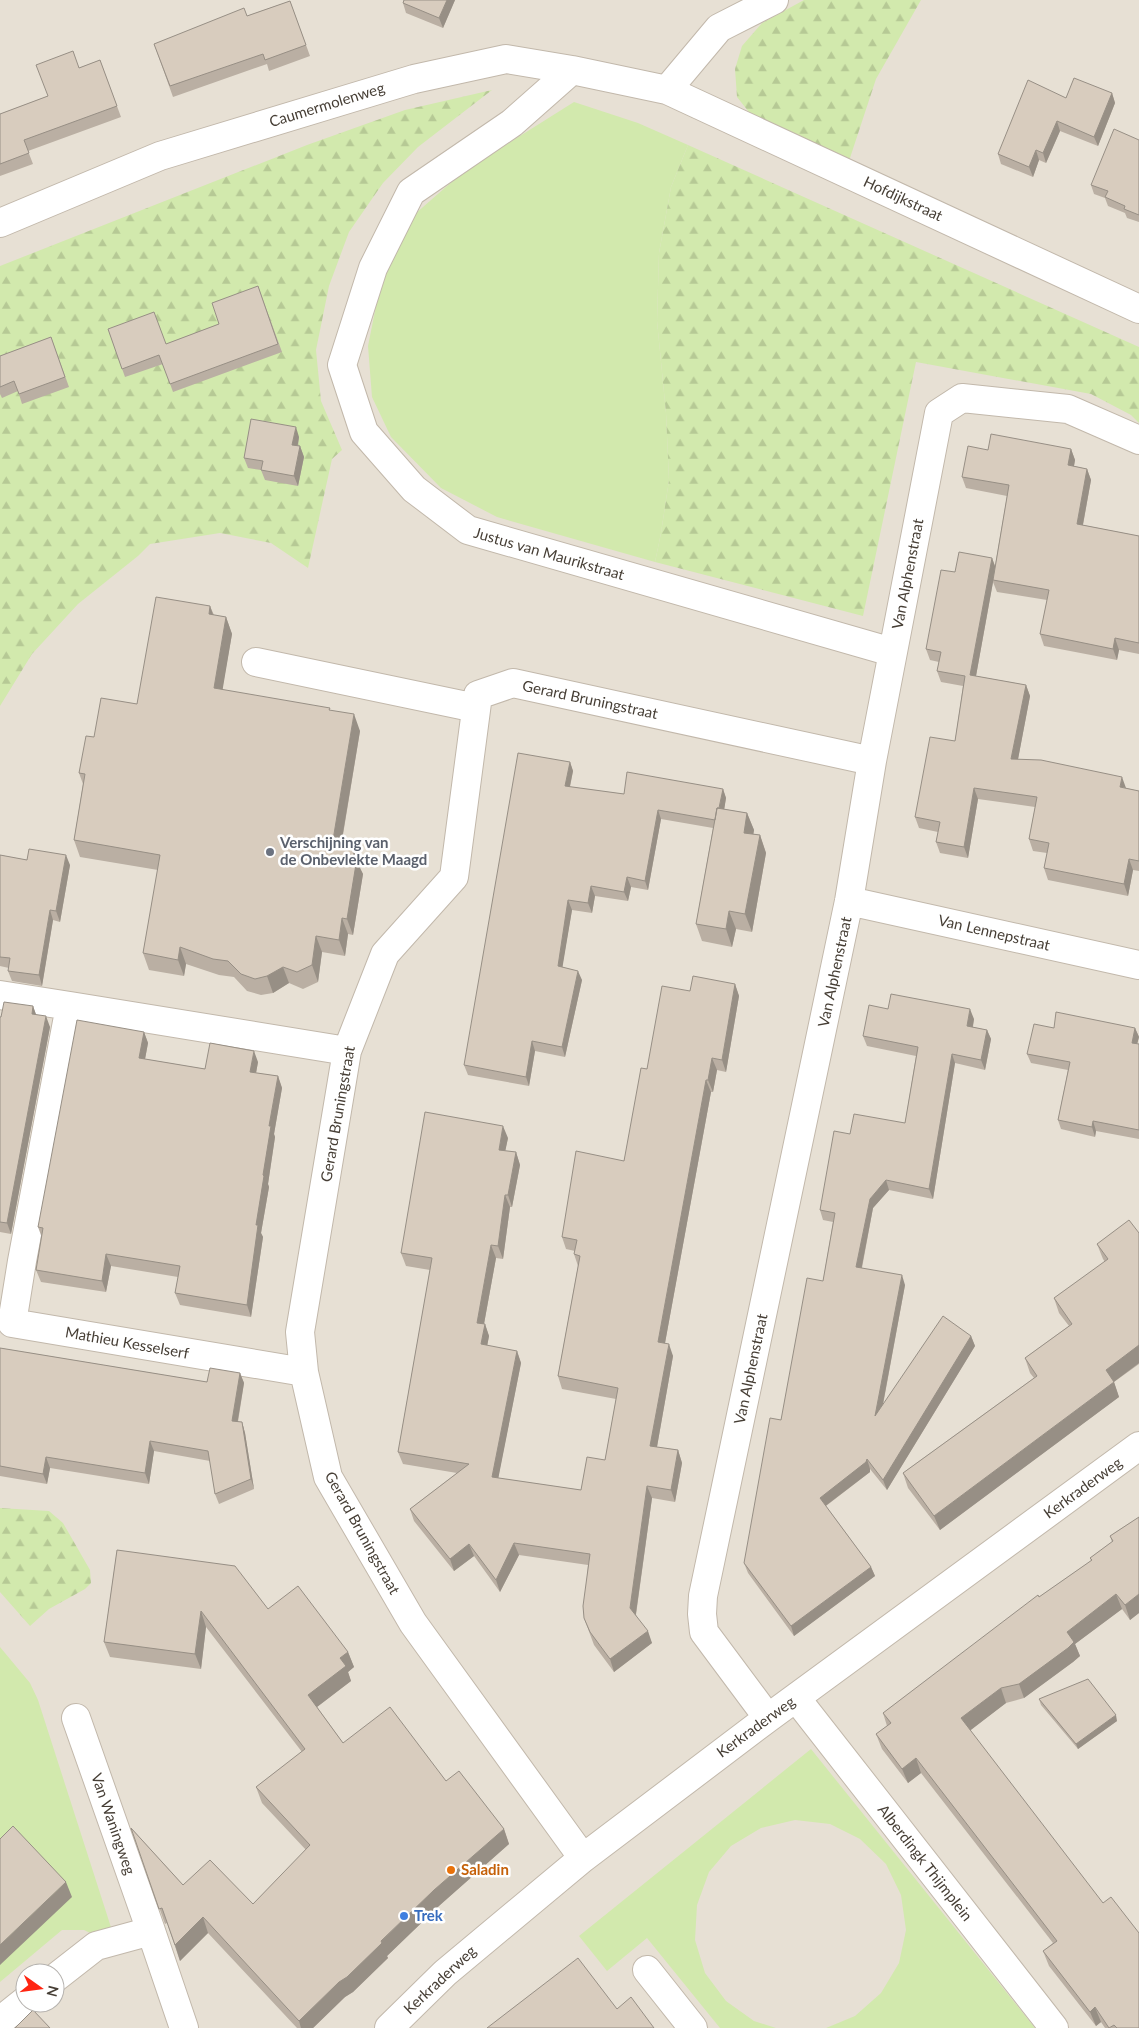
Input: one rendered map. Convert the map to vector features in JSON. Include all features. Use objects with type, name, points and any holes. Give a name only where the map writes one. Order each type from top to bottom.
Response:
[{"type":"street","points":[[666,90],[719,28],[774,0]]},
{"type":"street","name":"Caumermolenweg","points":[[0,223],[160,156],[414,79],[506,59],[572,70],[666,90]]},
{"type":"street","name":"Justus van Maurikstraat","points":[[572,70],[512,124],[411,192],[373,268],[342,365],[364,432],[414,489],[468,530],[892,652]]},
{"type":"street","name":"Hofdijkstraat","points":[[666,90],[1139,309]]},
{"type":"street","name":"Van Alphenstraat","points":[[768,1718],[704,1632],[703,1596],[850,901],[872,761],[939,413],[962,398],[1068,408],[1139,440]]},
{"type":"street","points":[[256,662],[476,708]]},
{"type":"street","name":"Gerard Bruningstraat","points":[[584,1858],[413,1624],[328,1476],[304,1372],[300,1332],[347,1051],[384,954],[454,877],[478,695],[513,684],[872,761]]},
{"type":"street","name":"Van Lennepstraat","points":[[850,901],[1139,966]]},
{"type":"street","points":[[0,995],[347,1051]]},
{"type":"street","name":"Mathieu Kesselserf","points":[[70,1006],[11,1259],[12,1323],[304,1372]]},
{"type":"street","name":"Kerkraderweg","points":[[390,2028],[445,1973],[584,1858],[768,1718],[1139,1446]]},
{"type":"street","name":"Alberdingk Thijmplein","points":[[796,1698],[1054,2028]]},
{"type":"street","name":"Van Waningweg","points":[[76,1718],[184,2028]]},
{"type":"street","points":[[65,1970],[96,1946],[151,1931]]},
{"type":"street","points":[[647,1970],[693,2028]]},
{"type":"street","points":[[0,2021],[15,2009]]},
{"type":"shaded area","points":[[0,0],[1139,0],[1139,2028],[0,2028]]},
{"type":"green space","points":[[804,0],[921,0],[876,79],[849,161],[752,116],[737,97],[735,69],[742,46],[762,23]]},
{"type":"green space","points":[[492,90],[418,147],[383,183],[349,232],[329,286],[316,350],[321,401],[342,450],[332,459],[308,568],[271,543],[220,533],[150,544],[138,556],[78,604],[32,654],[0,706],[0,266],[307,145],[405,110]]},
{"type":"green space","points":[[574,102],[638,123],[688,145],[671,187],[659,253],[657,321],[666,413],[669,480],[655,562],[497,517],[441,488],[391,437],[372,397],[368,346],[381,281],[407,221],[463,172]]},
{"type":"green space","points":[[688,145],[1139,347],[1139,423],[1131,415],[1091,394],[916,362],[863,616],[655,562],[669,480],[666,413],[657,321],[659,253],[671,187]]},
{"type":"green space","points":[[0,1508],[49,1511],[63,1523],[90,1570],[91,1583],[85,1589],[49,1609],[30,1626],[0,1592]]},
{"type":"green space","points":[[0,1647],[30,1683],[38,1700],[117,1946],[84,1930],[62,1930],[23,1963],[15,1963],[15,1969],[0,1982]]},
{"type":"green space","points":[[811,1749],[1035,2028],[826,2028],[855,2016],[881,1993],[899,1963],[906,1930],[901,1895],[886,1864],[860,1839],[830,1824],[795,1820],[761,1828],[731,1846],[709,1872],[697,1905],[695,1940],[705,1973],[726,2001],[754,2021],[776,2028],[720,2028],[647,1938],[607,1971],[579,1936]]},
{"type":"building","points":[[404,0],[447,0],[439,18],[403,3]]},
{"type":"building","points":[[290,1],[306,45],[265,60],[263,54],[170,86],[154,44],[244,8],[247,16]]},
{"type":"building","points":[[73,51],[79,68],[100,60],[117,106],[24,140],[29,153],[0,164],[0,114],[48,96],[36,65]]},
{"type":"building","points":[[1074,78],[1112,93],[1094,137],[1057,121],[1043,153],[1036,150],[1029,167],[998,154],[1028,80],[1066,98]]},
{"type":"building","points":[[1114,129],[1139,140],[1139,215],[1124,209],[1125,206],[1105,197],[1108,191],[1091,185]]},
{"type":"building","points":[[258,286],[278,344],[170,384],[159,355],[122,369],[108,329],[154,312],[166,344],[219,324],[212,303]]},
{"type":"building","points":[[51,337],[65,377],[19,394],[14,381],[0,387],[0,356]]},
{"type":"building","points":[[251,419],[296,427],[292,445],[300,446],[294,476],[261,470],[263,461],[244,458]]},
{"type":"building","points":[[991,434],[1071,449],[1068,465],[1087,469],[1077,524],[1139,536],[1139,643],[1115,638],[1113,649],[1040,634],[1049,590],[993,580],[1009,485],[962,477],[968,446],[988,450]]},
{"type":"building","points":[[959,552],[992,558],[970,675],[1026,685],[1011,759],[1041,760],[1122,777],[1120,787],[1139,791],[1139,861],[1129,859],[1124,884],[1044,868],[1049,843],[1029,839],[1037,797],[974,788],[964,847],[936,842],[940,822],[915,817],[930,737],[955,741],[965,676],[937,671],[941,652],[926,649],[941,570],[955,572]]},
{"type":"building","points":[[156,597],[210,606],[209,614],[226,617],[214,688],[330,708],[329,710],[354,714],[333,840],[356,844],[353,857],[357,858],[347,919],[342,918],[339,940],[316,936],[312,965],[297,972],[283,967],[267,976],[255,979],[241,974],[228,961],[213,959],[180,947],[178,960],[143,953],[160,855],[74,840],[85,774],[79,773],[86,736],[94,737],[101,698],[137,704]]},
{"type":"building","points":[[518,753],[570,762],[565,786],[624,794],[627,772],[723,789],[715,820],[658,810],[645,881],[627,877],[624,892],[591,886],[588,903],[568,900],[558,966],[578,971],[562,1047],[532,1041],[526,1077],[464,1065]]},
{"type":"building","points":[[717,808],[747,813],[744,833],[760,835],[745,914],[729,911],[726,929],[696,924]]},
{"type":"building","points":[[29,849],[66,855],[56,911],[50,910],[39,975],[8,971],[10,958],[0,957],[0,855],[27,860]]},
{"type":"building","points":[[693,976],[735,984],[722,1060],[712,1058],[708,1080],[706,1080],[658,1342],[669,1344],[650,1446],[678,1450],[671,1490],[647,1486],[630,1608],[648,1631],[610,1659],[590,1632],[584,1618],[583,1606],[590,1554],[514,1543],[496,1580],[469,1544],[450,1559],[410,1509],[469,1464],[398,1452],[432,1258],[401,1253],[425,1112],[503,1126],[499,1150],[516,1152],[508,1195],[505,1195],[498,1246],[491,1245],[477,1323],[485,1324],[481,1344],[517,1351],[492,1477],[581,1490],[587,1457],[605,1460],[618,1388],[558,1376],[580,1256],[574,1254],[577,1240],[562,1237],[576,1151],[624,1161],[641,1068],[647,1069],[662,986],[690,991]]},
{"type":"building","points":[[891,994],[970,1009],[967,1026],[987,1030],[981,1060],[952,1054],[929,1189],[886,1180],[870,1199],[856,1267],[902,1275],[875,1416],[943,1316],[971,1336],[883,1480],[867,1459],[866,1462],[820,1498],[871,1567],[791,1626],[744,1563],[770,1418],[781,1420],[807,1278],[823,1281],[835,1213],[820,1210],[834,1131],[850,1134],[854,1114],[905,1123],[918,1047],[863,1036],[869,1005],[888,1009]]},
{"type":"building","points":[[4,1002],[33,1006],[32,1014],[46,1016],[7,1223],[0,1222],[0,1017]]},
{"type":"building","points":[[1056,1012],[1135,1028],[1132,1043],[1139,1044],[1139,1130],[1093,1121],[1092,1127],[1058,1120],[1070,1062],[1027,1054],[1034,1024],[1054,1028]]},
{"type":"building","points":[[77,1020],[144,1032],[139,1058],[205,1069],[210,1043],[254,1051],[250,1072],[278,1076],[269,1126],[271,1126],[256,1225],[258,1225],[247,1305],[175,1293],[180,1266],[106,1254],[102,1281],[36,1270],[43,1228],[38,1227]]},
{"type":"building","points":[[1129,1220],[1139,1233],[1139,1345],[1106,1370],[1114,1382],[934,1516],[903,1473],[1037,1376],[1025,1358],[1072,1324],[1054,1298],[1108,1259],[1097,1244]]},
{"type":"building","points":[[0,1348],[207,1382],[210,1368],[240,1373],[232,1421],[242,1422],[251,1479],[215,1494],[208,1451],[150,1441],[145,1473],[46,1457],[43,1474],[0,1466]]},
{"type":"building","points":[[1139,1517],[1139,1594],[1125,1605],[1116,1594],[1067,1632],[1074,1642],[1068,1648],[1019,1684],[1001,1688],[961,1718],[1103,1903],[1111,1897],[1139,1933],[1139,2028],[1117,2028],[1114,2025],[1109,2028],[1095,2007],[1090,2012],[1043,1951],[1057,1941],[916,1758],[902,1769],[876,1734],[891,1723],[883,1713],[1038,1595],[1039,1597],[1092,1560],[1090,1558],[1113,1541],[1110,1536]]},
{"type":"building","points":[[117,1550],[235,1566],[268,1609],[298,1586],[348,1652],[340,1658],[346,1666],[308,1695],[343,1743],[390,1707],[446,1781],[459,1771],[504,1829],[434,1890],[347,1977],[339,1982],[299,2021],[203,1917],[175,1945],[162,1908],[159,1909],[131,1828],[183,1885],[210,1860],[253,1904],[310,1845],[256,1787],[305,1749],[201,1611],[195,1654],[104,1642]]},
{"type":"building","points":[[1088,1679],[1116,1715],[1076,1744],[1039,1699]]},
{"type":"building","points":[[13,1826],[66,1882],[0,1945],[0,1839]]},
{"type":"building","points":[[578,1958],[617,2009],[631,1997],[654,2028],[487,2028]]},
{"type":"building","points":[[30,2013],[36,2013],[50,2028],[15,2028]]},
{"type":"place","name":"Verschijning van de Onbevlekte Maagd","points":[[270,852]]},
{"type":"place","name":"Saladin","points":[[451,1870]]},
{"type":"place","name":"Trek","points":[[404,1916]]}]
